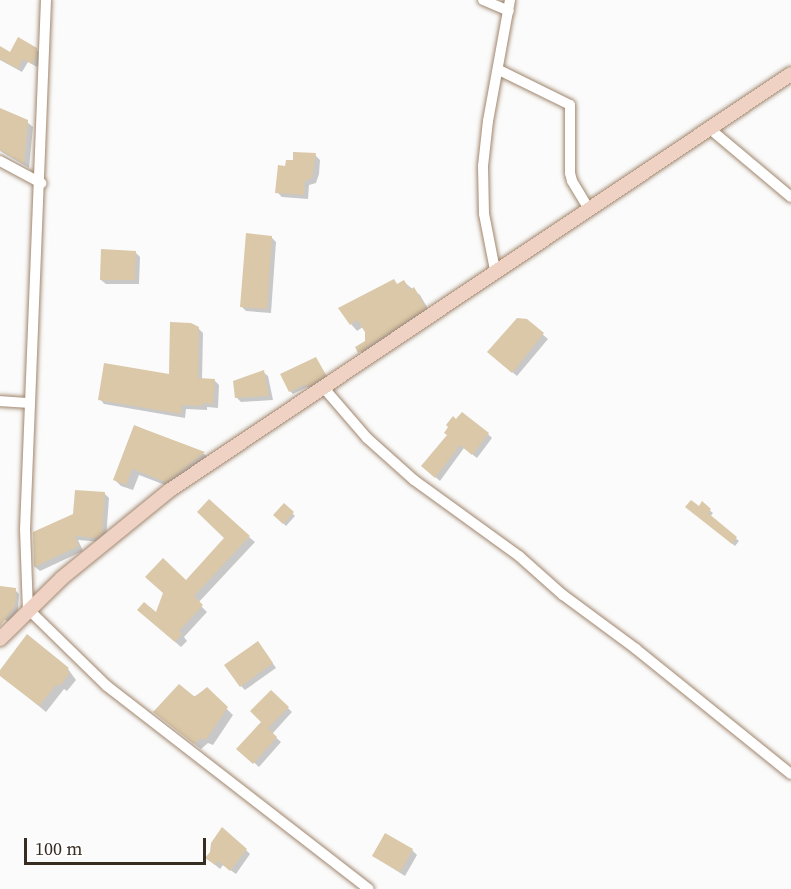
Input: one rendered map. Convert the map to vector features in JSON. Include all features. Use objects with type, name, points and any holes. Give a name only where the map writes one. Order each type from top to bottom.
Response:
[{"type":"street","points":[[46,0],[41,183],[29,403],[25,529],[28,609],[107,686],[369,889]]},
{"type":"street","points":[[483,0],[509,5],[488,121],[483,166],[484,214],[495,270]]},
{"type":"street","points":[[499,70],[570,105],[570,173],[572,182],[589,209]]},
{"type":"street","points":[[0,639],[28,609],[97,548],[170,490],[495,270],[791,75]]},
{"type":"street","points":[[710,129],[791,197]]},
{"type":"street","points":[[0,161],[41,183]]},
{"type":"street","points":[[322,387],[367,438],[414,480],[519,556],[563,595],[636,649],[791,774]]},
{"type":"street","points":[[0,401],[29,403]]},
{"type":"building","points":[[18,37],[37,48],[32,64],[23,59],[18,69],[0,59],[0,46],[10,52]]},
{"type":"building","points":[[0,108],[28,120],[24,164],[0,150]]},
{"type":"building","points":[[293,152],[316,153],[312,178],[305,181],[304,195],[275,193],[278,165],[285,166],[286,160],[293,160]]},
{"type":"building","points":[[246,233],[272,236],[267,309],[240,307]]},
{"type":"building","points":[[101,249],[136,251],[135,280],[100,280]]},
{"type":"building","points":[[394,279],[397,284],[404,280],[410,290],[414,287],[426,308],[358,353],[355,347],[365,341],[365,332],[357,320],[350,325],[338,308]]},
{"type":"building","points":[[517,318],[527,319],[544,333],[512,373],[487,352]]},
{"type":"building","points":[[170,322],[191,323],[199,327],[198,378],[215,379],[213,404],[182,405],[181,414],[98,400],[104,363],[169,374]]},
{"type":"building","points":[[316,357],[326,375],[309,386],[304,385],[289,392],[280,374]]},
{"type":"building","points":[[264,370],[269,396],[235,398],[233,381]]},
{"type":"building","points":[[462,412],[489,433],[472,455],[460,445],[435,478],[421,466],[447,435],[444,433],[448,427],[446,425],[453,416],[456,419]]},
{"type":"building","points":[[134,425],[205,452],[166,482],[132,469],[126,485],[113,480]]},
{"type":"building","points":[[75,490],[105,492],[102,534],[97,538],[75,536],[79,546],[34,567],[33,532],[73,514]]},
{"type":"building","points":[[209,499],[250,536],[194,596],[203,605],[179,631],[182,634],[175,642],[137,610],[144,602],[156,612],[163,593],[145,577],[163,558],[186,580],[224,538],[197,512]]},
{"type":"building","points":[[691,500],[699,506],[702,501],[711,509],[708,513],[737,537],[732,544],[685,507]]},
{"type":"building","points":[[284,503],[294,512],[283,524],[273,515]]},
{"type":"building","points":[[0,586],[16,588],[15,606],[0,626]]},
{"type":"building","points":[[27,634],[69,668],[67,670],[70,673],[60,686],[57,684],[39,706],[0,676],[0,670]]},
{"type":"building","points":[[258,641],[273,663],[240,687],[224,665]]},
{"type":"building","points":[[179,684],[195,697],[207,687],[228,707],[206,740],[201,738],[194,744],[153,712]]},
{"type":"building","points":[[271,690],[289,707],[268,728],[277,737],[253,764],[236,749],[261,722],[250,711]]},
{"type":"building","points":[[222,827],[247,849],[230,871],[218,861],[215,865],[205,858],[210,852],[211,843]]},
{"type":"building","points":[[385,833],[413,849],[400,872],[372,856]]}]
